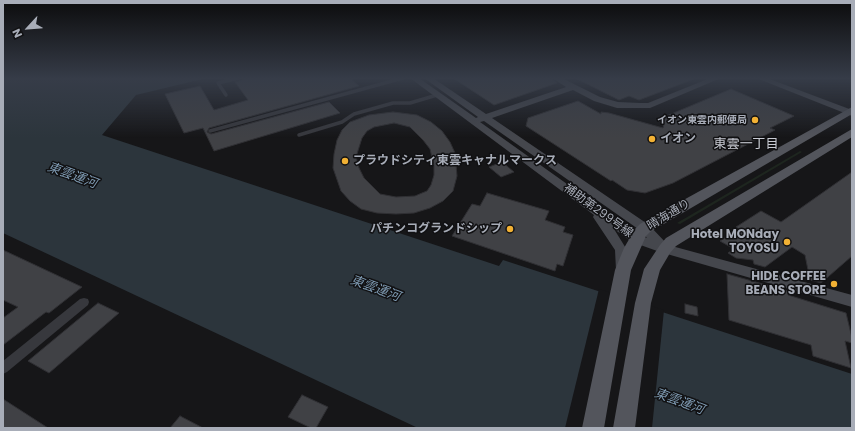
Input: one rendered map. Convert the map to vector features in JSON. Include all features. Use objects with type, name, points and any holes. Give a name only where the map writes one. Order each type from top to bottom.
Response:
[{"type":"main road","name":"晴海通り","points":[[593,428],[623,270],[636,239],[645,228],[851,112]]},
{"type":"main road","name":"晴海通り","points":[[624,428],[643,303],[652,269],[665,249],[671,242],[852,132]]},
{"type":"street","name":"補助第299号線","points":[[441,98],[636,239],[665,249]]},
{"type":"street","name":"補助第299号線","points":[[456,98],[645,228],[665,249]]},
{"type":"street","points":[[474,121],[542,98]]},
{"type":"street","points":[[598,98],[608,103],[640,106],[650,105],[667,98]]},
{"type":"street","points":[[814,98],[851,112]]},
{"type":"street","points":[[580,198],[604,222],[612,234],[621,250],[623,270]]},
{"type":"street","points":[[665,249],[852,301]]},
{"type":"street","points":[[3,368],[84,302]]},
{"type":"lane","points":[[210,131],[330,98]]},
{"type":"lane","points":[[299,135],[342,122],[354,114],[394,103],[410,103],[426,98]]},
{"type":"shaded area","points":[[800,151],[802,152],[680,224],[677,223]]},
{"type":"water","name":"東雲運河","points":[[3,98],[133,98],[102,135],[499,266],[503,260],[852,374],[852,428],[418,428],[3,233]]},
{"type":"pier","points":[[599,289],[664,310],[652,428],[565,428]]},
{"type":"building","points":[[167,98],[207,98],[214,110],[248,100],[247,98],[316,98],[209,128],[207,132],[211,134],[329,102],[340,113],[214,151],[203,128],[184,133]]},
{"type":"building","points":[[484,98],[514,98],[494,105]]},
{"type":"building","name":"イオン","points":[[709,98],[752,98],[794,116],[770,128],[775,130],[673,183],[645,193],[627,190],[612,180],[611,181],[526,126],[528,118],[578,101],[601,114],[601,112],[609,113],[663,128],[664,124],[657,120]]},
{"type":"building","name":"プラウドシティ東雲キャナルマークス","points":[[393,112],[417,115],[431,122],[442,131],[450,142],[455,153],[457,176],[453,191],[443,201],[430,208],[414,213],[377,213],[361,209],[350,201],[341,191],[333,168],[337,140],[342,130],[350,122],[369,115]],"holes":[[[394,123],[410,127],[430,149],[434,166],[434,175],[431,185],[427,191],[415,196],[396,197],[380,194],[364,178],[359,168],[356,157],[362,138],[367,131],[374,127]]]},
{"type":"building","points":[[502,162],[514,172],[501,177],[489,167]]},
{"type":"building","points":[[852,172],[852,256],[821,283],[810,280],[805,255],[792,247],[765,267],[754,264],[753,260],[736,258],[728,253],[734,249],[720,241],[739,229],[736,227],[761,211],[781,222]]},
{"type":"building","name":"パチンコグランドシップ","points":[[487,193],[549,211],[545,220],[565,227],[563,232],[573,235],[563,266],[557,264],[555,271],[452,236],[472,204],[480,206]]},
{"type":"building","points":[[3,250],[82,287],[49,313],[46,312],[3,345],[3,318],[18,307],[3,300]]},
{"type":"building","points":[[727,274],[788,291],[788,295],[846,313],[852,338],[852,343],[845,341],[851,368],[813,356],[811,345],[729,320]]},
{"type":"building","points":[[98,303],[119,313],[49,373],[28,361]]},
{"type":"building","points":[[685,304],[697,307],[698,316],[685,313]]},
{"type":"building","points":[[302,395],[328,407],[316,428],[311,428],[288,417]]},
{"type":"building","points":[[3,399],[48,428],[3,428]]},
{"type":"building","points":[[180,416],[203,428],[170,428]]},
{"type":"place","name":"イオン東雲内郵便局","points":[[755,120]]},
{"type":"place","name":"イオン","points":[[652,139]]},
{"type":"place","name":"プラウドシティ東雲キャナルマークス","points":[[345,161]]},
{"type":"place","name":"パチンコグランドシップ","points":[[510,229]]},
{"type":"place","name":"Hotel MONday TOYOSU","points":[[787,242]]},
{"type":"place","name":"HIDE COFFEE BEANS STORE","points":[[834,284]]},
{"type":"district","name":"東雲一丁目","points":[[746,145]]}]
